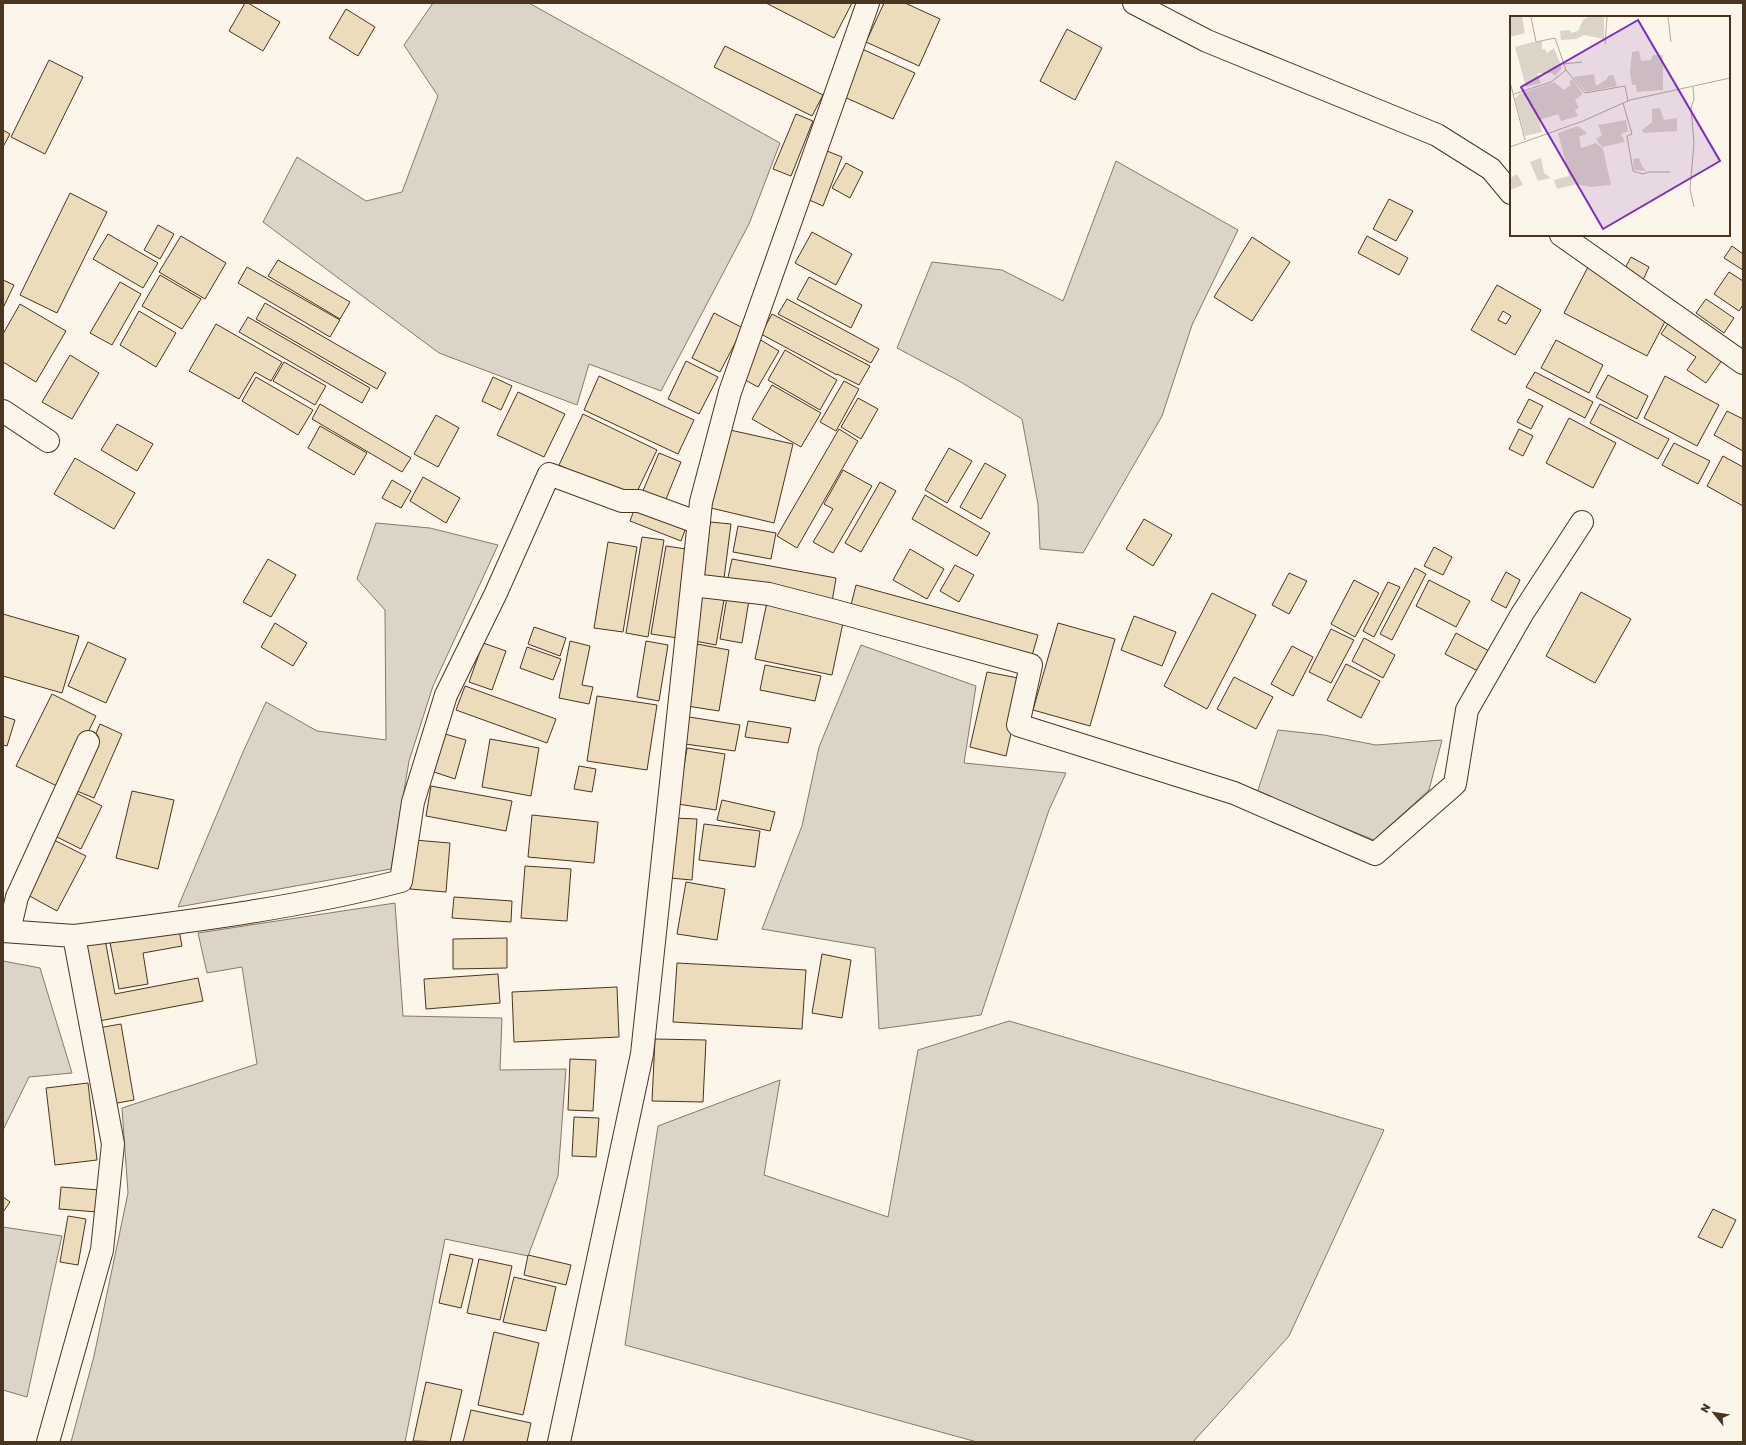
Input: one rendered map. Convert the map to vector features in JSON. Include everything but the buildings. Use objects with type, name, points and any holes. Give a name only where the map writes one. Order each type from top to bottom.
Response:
[{"type":"street","points":[[559,1442],[642,1054],[702,502],[730,392],[868,3]]},
{"type":"street","points":[[1134,3],[1207,41],[1437,135],[1490,169],[1510,192]]},
{"type":"street","points":[[1562,236],[1743,363]]},
{"type":"street","points":[[3,410],[48,441]]},
{"type":"street","points":[[88,742],[17,897],[6,931],[74,936],[216,918],[371,889],[401,881],[413,802],[446,695],[496,593],[549,474],[622,501],[639,501],[699,522]]},
{"type":"street","points":[[692,586],[769,594],[835,610],[1031,665],[1018,725],[1234,793],[1375,854],[1455,784],[1467,710],[1522,614],[1582,522]]},
{"type":"street","points":[[48,1442],[102,1250],[113,1144],[74,936]]},
{"type":"shaded area","points":[[433,3],[529,3],[780,143],[749,224],[661,391],[589,364],[577,405],[439,353],[263,222],[297,157],[366,201],[402,192],[438,96],[404,45]]},
{"type":"shaded area","points":[[1116,161],[1238,230],[1192,325],[1162,416],[1083,553],[1040,549],[1038,504],[1022,419],[959,381],[897,348],[932,262],[1002,270],[1063,301]]},
{"type":"shaded area","points":[[376,523],[430,528],[498,545],[433,686],[409,761],[391,869],[178,907],[243,752],[266,702],[317,731],[386,740],[385,610],[357,579]]},
{"type":"shaded area","points":[[861,645],[976,686],[964,763],[1066,773],[1049,810],[981,1015],[879,1029],[875,948],[762,929],[802,826],[819,747]]},
{"type":"shaded area","points":[[1278,730],[1324,735],[1376,745],[1442,740],[1429,790],[1374,840],[1257,793]]},
{"type":"shaded area","points":[[395,903],[403,1016],[502,1018],[500,1070],[566,1069],[558,1176],[528,1256],[445,1239],[405,1442],[71,1442],[94,1356],[128,1193],[122,1108],[257,1064],[242,967],[207,973],[198,933]]},
{"type":"shaded area","points":[[3,961],[40,968],[72,1073],[29,1077],[3,1130]]},
{"type":"shaded area","points":[[1009,1021],[1384,1130],[1289,1336],[1193,1442],[977,1442],[625,1345],[658,1126],[780,1080],[764,1175],[888,1217],[918,1050]]},
{"type":"shaded area","points":[[3,1227],[62,1236],[27,1397],[3,1390]]}]
